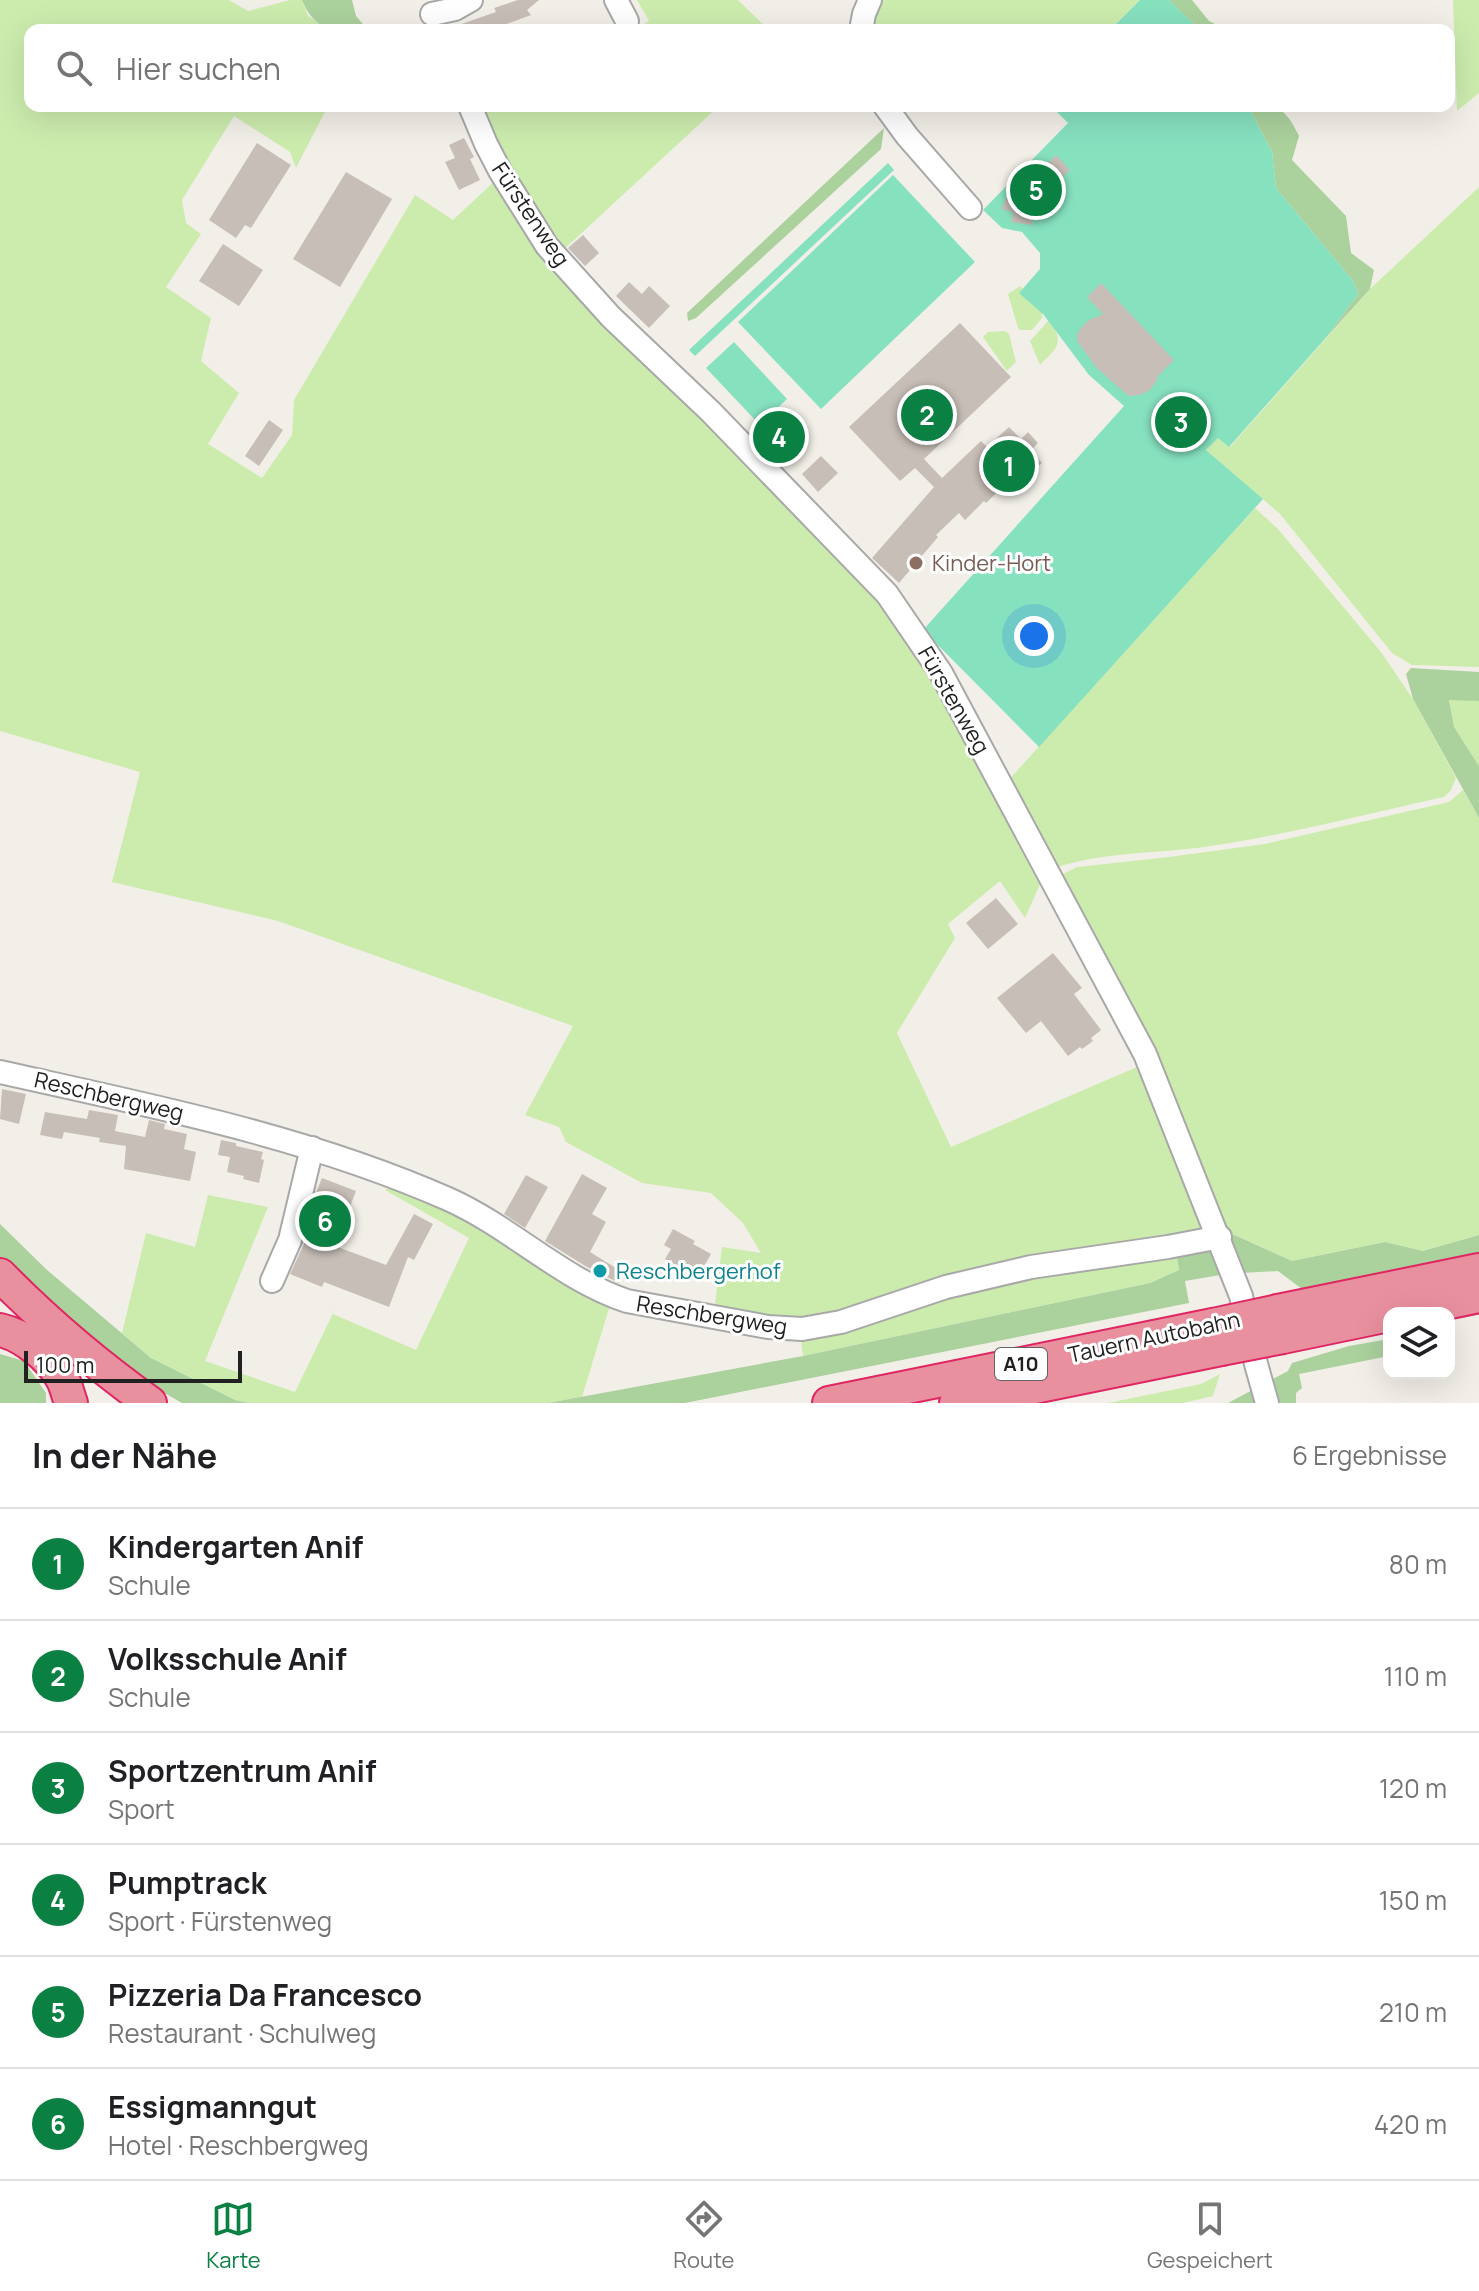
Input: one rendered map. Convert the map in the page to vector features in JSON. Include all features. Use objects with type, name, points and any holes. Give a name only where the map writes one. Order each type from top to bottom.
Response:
[{"type":"highway","name":"Tauern Autobahn","points":[[829,1403],[1217,1337],[1280,1324],[1479,1270]]},
{"type":"highway","points":[[0,1275],[78,1346],[150,1403]]},
{"type":"highway","points":[[1427,1307],[1479,1296]]},
{"type":"highway","name":"Tauern Autobahn","points":[[1280,1324],[1383,1315]]},
{"type":"highway","points":[[0,1330],[38,1350],[62,1377],[71,1403]]},
{"type":"highway","name":"Tauern Autobahn","points":[[956,1403],[1217,1337]]},
{"type":"street","points":[[432,15],[455,9],[471,0]]},
{"type":"street","points":[[616,0],[627,21]]},
{"type":"street","points":[[862,24],[870,0]]},
{"type":"street","name":"Fürstenweg","points":[[473,112],[500,171],[547,246],[611,317],[714,416],[887,594],[941,673],[1145,1054],[1241,1296],[1267,1403]]},
{"type":"street","points":[[889,112],[970,208]]},
{"type":"street","name":"Reschbergweg","points":[[0,1072],[229,1124],[346,1158],[450,1200],[491,1221],[608,1295],[768,1327],[802,1329],[841,1322],[946,1287],[1031,1267],[1220,1237]]},
{"type":"street","points":[[272,1281],[290,1240],[312,1148]]},
{"type":"green space","points":[[0,0],[229,0],[248,11],[302,0],[308,16],[320,24],[24,24],[24,112],[325,112],[296,168],[290,152],[234,116],[182,200],[186,223],[201,234],[166,287],[211,318],[201,361],[239,393],[208,444],[262,478],[292,435],[294,400],[415,195],[453,220],[499,177],[523,217],[889,606],[1034,856],[1041,882],[1025,918],[1000,881],[948,924],[955,938],[897,1033],[951,1147],[1144,1064],[1208,1230],[830,1322],[714,1313],[722,1247],[761,1253],[743,1223],[711,1193],[642,1183],[566,1142],[559,1127],[525,1115],[573,1026],[278,921],[112,882],[140,772],[0,731]]},
{"type":"green space","points":[[302,0],[352,0],[356,16],[363,24],[321,24]]},
{"type":"green space","points":[[637,0],[738,0],[763,24],[644,24],[649,21]]},
{"type":"green space","points":[[877,0],[1140,0],[1116,24],[869,24]]},
{"type":"green space","points":[[1140,0],[1169,0],[1194,24],[1116,24]]},
{"type":"green space","points":[[1169,0],[1192,0],[1209,21],[1215,24],[1194,24]]},
{"type":"green space","points":[[1453,0],[1479,0],[1479,93],[1457,111],[1455,24]]},
{"type":"green space","points":[[479,112],[713,112],[560,253],[529,207]]},
{"type":"green space","points":[[1057,112],[1251,112],[1272,152],[1276,188],[1353,281],[1358,294],[1324,340],[1229,447],[1218,438],[1206,450],[1263,499],[1039,747],[923,630],[1124,406],[1089,375],[1043,314],[1019,293],[1040,269],[1040,253],[1022,232],[1002,228],[983,210],[1068,123]]},
{"type":"green space","points":[[1251,112],[1282,112],[1289,119],[1299,136],[1292,160],[1346,216],[1351,253],[1374,270],[1370,289],[1324,340],[1358,294],[1353,281],[1276,188],[1272,152]]},
{"type":"green space","points":[[884,128],[881,149],[696,318],[688,321],[687,313]]},
{"type":"green space","points":[[888,163],[894,170],[695,356],[689,350]]},
{"type":"green space","points":[[893,175],[975,262],[821,409],[738,322]]},
{"type":"green space","points":[[1479,187],[1479,667],[1412,665],[1392,653],[1280,514],[1206,450],[1218,438],[1230,447],[1370,289]]},
{"type":"green space","points":[[1020,286],[1042,311],[1042,318],[1032,330],[1018,328],[1008,294]]},
{"type":"green space","points":[[1049,320],[1058,340],[1051,354],[1040,365],[1030,341]]},
{"type":"green space","points":[[1005,331],[1009,334],[1016,362],[1007,371],[983,337],[988,332]]},
{"type":"green space","points":[[734,342],[787,399],[760,425],[706,368]]},
{"type":"green space","points":[[1255,508],[1278,529],[1381,652],[1413,699],[1456,778],[1451,790],[1444,797],[1270,836],[1191,849],[1093,859],[1055,868],[1005,784]]},
{"type":"green space","points":[[1411,668],[1479,672],[1479,701],[1449,700],[1454,727],[1479,766],[1479,818],[1413,699],[1406,674]]},
{"type":"green space","points":[[1449,699],[1479,701],[1479,766],[1454,727]]},
{"type":"green space","points":[[1463,790],[1479,818],[1479,1235],[1423,1251],[1385,1242],[1292,1261],[1236,1235],[1228,1237],[1060,886],[1063,874],[1077,867],[1265,844],[1449,802]]},
{"type":"green space","points":[[394,1184],[469,1215],[611,1302],[582,1397],[548,1403],[249,1403],[235,1400],[151,1358],[122,1333],[146,1233],[195,1247],[208,1195],[268,1207],[205,1361],[295,1392],[337,1305],[333,1314],[416,1350],[469,1238],[385,1190]]},
{"type":"green space","points":[[0,1224],[47,1270],[151,1358],[235,1400],[249,1403],[182,1403],[135,1376],[0,1260]]},
{"type":"green space","points":[[1235,1235],[1292,1261],[1385,1242],[1423,1251],[1479,1235],[1479,1252],[1302,1289],[1278,1271],[1242,1273],[1228,1237]]},
{"type":"green space","points":[[1214,1245],[1226,1274],[1185,1281],[1189,1303],[685,1403],[548,1403],[803,1356],[1150,1283],[1179,1270],[1176,1251]]},
{"type":"green space","points":[[1176,1251],[1179,1270],[1150,1283],[803,1356],[800,1333],[936,1293]]},
{"type":"green space","points":[[1383,1340],[1383,1357],[1299,1374],[1302,1388],[1296,1393],[1296,1403],[1228,1403],[1288,1371],[1292,1363],[1349,1346]]},
{"type":"green space","points":[[0,1354],[24,1361],[46,1393],[46,1403],[0,1403]]},
{"type":"green space","points":[[1220,1374],[1213,1396],[1183,1403],[1108,1403],[1201,1384]]},
{"type":"building","points":[[518,0],[539,0],[527,10],[531,15],[506,24],[462,24],[496,12],[494,8]]},
{"type":"building","points":[[464,138],[474,157],[470,159],[480,180],[459,190],[445,162],[455,158],[449,145]]},
{"type":"building","points":[[257,143],[291,165],[251,228],[245,225],[236,238],[209,220]]},
{"type":"building","points":[[1056,155],[1070,170],[1041,198],[1032,225],[1011,222],[1013,212],[1001,209],[1015,180],[1025,186]]},
{"type":"building","points":[[346,172],[392,199],[340,287],[293,259]]},
{"type":"building","points":[[583,235],[599,253],[585,266],[568,248]]},
{"type":"building","points":[[223,244],[263,270],[239,306],[199,281]]},
{"type":"building","points":[[629,282],[642,294],[649,286],[670,306],[649,328],[616,296]]},
{"type":"building","points":[[1101,283],[1174,360],[1157,377],[1150,390],[1140,395],[1129,396],[1118,387],[1097,368],[1077,341],[1082,327],[1103,314],[1087,297]]},
{"type":"building","points":[[960,323],[1011,377],[924,459],[942,478],[981,441],[987,447],[1009,427],[1021,439],[1028,432],[1038,443],[1031,450],[1042,463],[1029,475],[1033,479],[1024,487],[1014,476],[965,520],[959,513],[936,535],[938,537],[899,583],[872,558],[934,487],[915,468],[900,481],[849,427]]},
{"type":"building","points":[[269,420],[283,430],[259,466],[245,456]]},
{"type":"building","points":[[821,456],[838,473],[818,492],[802,474]]},
{"type":"building","points":[[996,898],[1018,924],[988,949],[966,923]]},
{"type":"building","points":[[1053,953],[1082,988],[1074,994],[1101,1030],[1091,1038],[1093,1041],[1068,1056],[1041,1021],[1026,1033],[997,998]]},
{"type":"building","points":[[2,1089],[26,1094],[19,1124],[0,1119]]},
{"type":"building","points":[[89,1110],[118,1115],[115,1131],[145,1137],[149,1120],[165,1124],[164,1129],[187,1134],[184,1149],[196,1152],[190,1181],[124,1169],[126,1146],[99,1142],[100,1138],[64,1132],[62,1139],[40,1135],[45,1112],[87,1119]]},
{"type":"building","points":[[221,1140],[263,1152],[259,1183],[227,1172],[230,1157],[218,1155]]},
{"type":"building","points":[[582,1174],[607,1188],[592,1214],[606,1222],[590,1252],[624,1273],[619,1283],[545,1241]]},
{"type":"building","points":[[526,1175],[548,1187],[525,1228],[504,1214]]},
{"type":"building","points":[[322,1178],[356,1191],[335,1246],[386,1265],[414,1214],[433,1224],[414,1260],[408,1257],[389,1307],[324,1282],[322,1287],[290,1274],[304,1244]]},
{"type":"building","points":[[673,1229],[711,1254],[698,1277],[665,1259],[671,1249],[664,1245]]},
{"type":"place","name":"Pizzeria Da Francesco","points":[[1036,190]]},
{"type":"place","name":"Volksschule Anif","points":[[927,415]]},
{"type":"place","name":"Sportzentrum Anif","points":[[1181,422]]},
{"type":"place","name":"Pumptrack","points":[[779,437]]},
{"type":"place","name":"Kindergarten Anif","points":[[1009,466]]},
{"type":"place","name":"Kinder-Hort","points":[[916,563]]},
{"type":"place","name":"Essigmanngut","points":[[325,1221]]},
{"type":"place","name":"Reschbergerhof","points":[[600,1271]]}]
